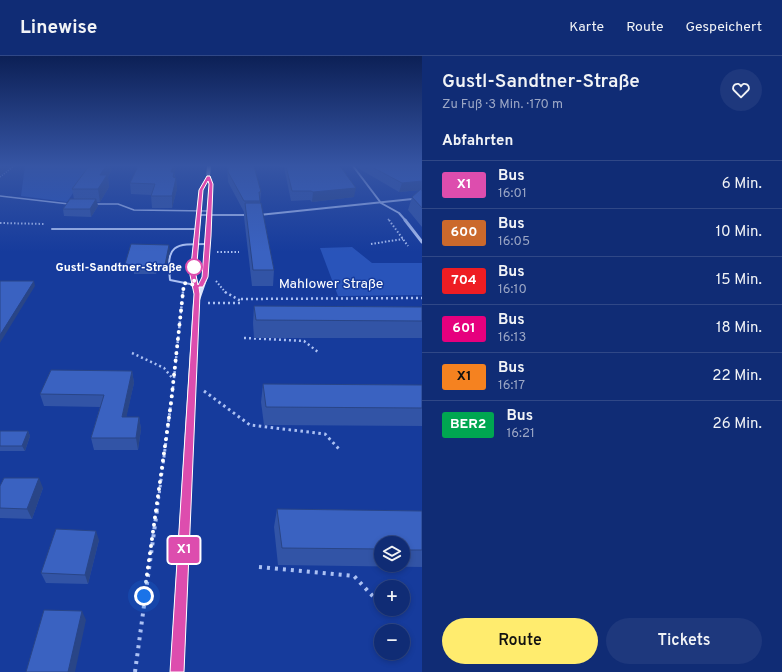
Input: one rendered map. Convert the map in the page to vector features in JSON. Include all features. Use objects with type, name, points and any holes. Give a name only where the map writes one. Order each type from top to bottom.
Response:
[{"type":"main road","points":[[177,672],[194,379],[197,294],[193,275],[201,195]]},
{"type":"main road","points":[[197,294],[205,277],[210,195]]},
{"type":"street","points":[[375,195],[381,203],[400,213],[422,242]]},
{"type":"street","points":[[199,213],[266,214],[422,198]]},
{"type":"lane","points":[[0,196],[72,204]]},
{"type":"lane","points":[[87,204],[118,204],[134,210],[199,213]]},
{"type":"lane","points":[[52,229],[198,229]]},
{"type":"lane","points":[[195,285],[170,280],[168,266],[171,251],[174,247],[180,244],[207,244]]},
{"type":"path","points":[[385,215],[408,246]]},
{"type":"path","points":[[371,244],[403,239]]},
{"type":"path","points":[[217,244],[217,259]]},
{"type":"path","points":[[211,252],[239,252]]},
{"type":"path","points":[[217,274],[216,281],[219,288],[226,294],[241,301]]},
{"type":"path","points":[[135,672],[184,283]]},
{"type":"path","name":"Mahlower Straße","points":[[205,303],[422,298]]},
{"type":"path","points":[[244,338],[304,341],[318,352]]},
{"type":"path","points":[[132,353],[164,368],[173,379]]},
{"type":"path","points":[[194,379],[208,395],[241,417],[250,425],[325,434],[339,449]]},
{"type":"path","points":[[259,568],[354,576],[374,597]]},
{"type":"shaded area","points":[[21,195],[72,195],[67,202],[21,196]]},
{"type":"shaded area","points":[[352,247],[372,263],[422,263],[422,295],[338,296],[320,248]]},
{"type":"building","points":[[151,195],[172,195],[172,196],[151,196]]},
{"type":"building","points":[[241,195],[259,195],[260,201],[244,201]]},
{"type":"building","points":[[415,195],[422,195],[422,208],[412,197]]},
{"type":"building","points":[[70,199],[96,199],[90,209],[63,209]]},
{"type":"building","points":[[245,203],[261,203],[274,270],[253,270]]},
{"type":"building","points":[[131,244],[169,245],[165,265],[156,265],[156,267],[133,267],[134,265],[125,264]]},
{"type":"building","points":[[0,281],[34,281],[0,335]]},
{"type":"building","points":[[254,306],[422,307],[422,321],[256,320]]},
{"type":"building","points":[[51,370],[132,371],[122,417],[139,417],[136,438],[91,438],[104,395],[40,394]]},
{"type":"building","points":[[263,384],[422,385],[422,408],[266,407]]},
{"type":"building","points":[[0,431],[28,431],[22,446],[0,446]]},
{"type":"building","points":[[4,478],[39,478],[27,509],[0,508],[0,486]]},
{"type":"building","points":[[277,509],[422,511],[422,550],[410,550],[410,536],[374,536],[374,549],[282,548]]},
{"type":"building","points":[[56,529],[96,531],[85,575],[41,573]]},
{"type":"building","points":[[44,610],[82,611],[68,672],[26,672]]},
{"type":"bus line","name":"X1","points":[[177,672],[194,379],[197,294],[193,275],[201,195]]},
{"type":"bus line","name":"X1","points":[[201,286],[205,277],[211,195]]},
{"type":"place","name":"Gustl-Sandtner-Straße","points":[[194,267]]},
{"type":"route","points":[[144,596],[171,403],[184,283],[195,285],[193,275],[194,267]]}]
